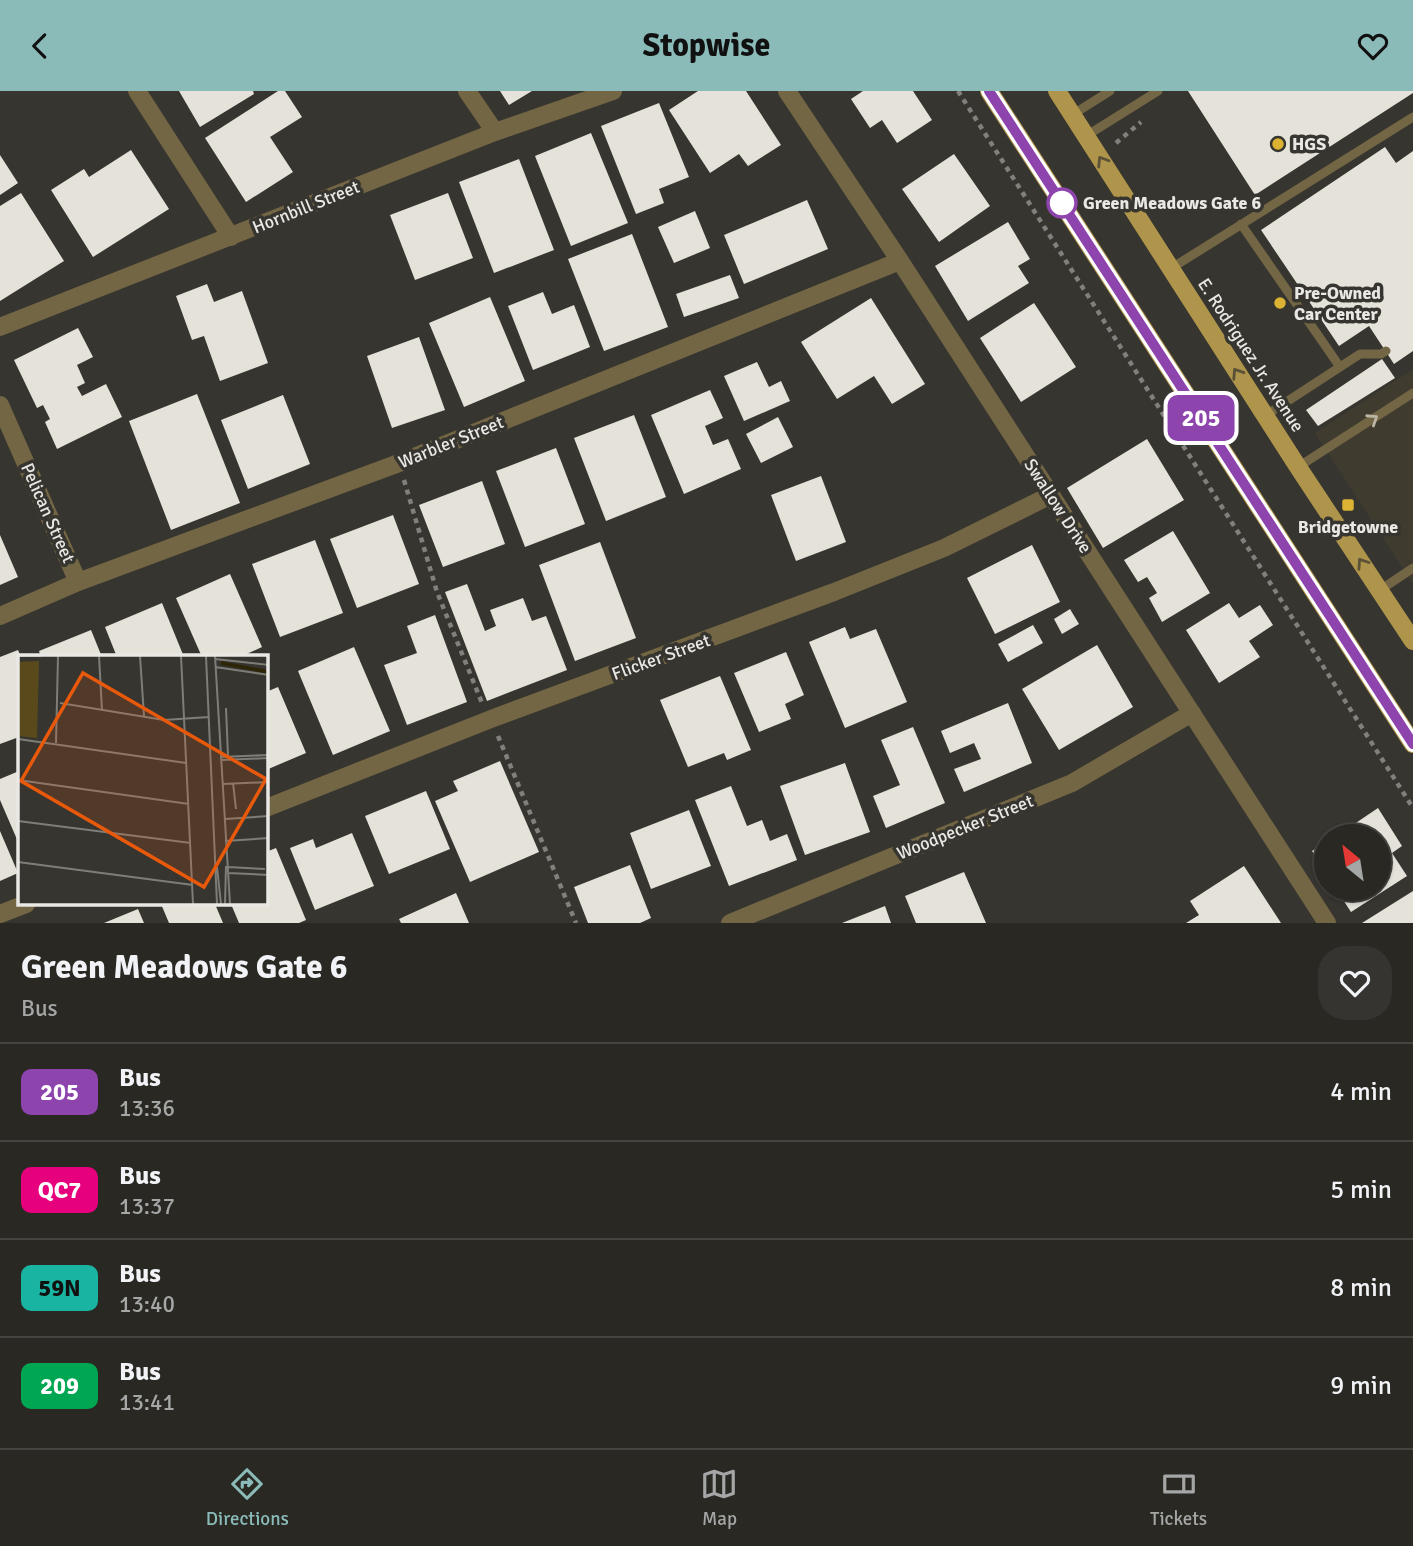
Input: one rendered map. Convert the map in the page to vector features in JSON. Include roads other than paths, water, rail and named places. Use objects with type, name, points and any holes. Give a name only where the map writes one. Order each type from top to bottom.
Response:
[{"type":"main road","points":[[989,91],[1413,744]]},
{"type":"main road","name":"E. Rodriguez Jr. Avenue","points":[[1057,91],[1413,641]]},
{"type":"street","points":[[137,91],[231,237]]},
{"type":"street","points":[[467,91],[495,132]]},
{"type":"street","name":"Hornbill Street","points":[[0,327],[495,132],[613,91]]},
{"type":"street","name":"Swallow Drive","points":[[787,91],[900,261],[1327,923]]},
{"type":"street","name":"Warbler Street","points":[[0,615],[78,582],[399,463],[900,261]]},
{"type":"street","name":"Pelican Street","points":[[0,405],[78,582]]},
{"type":"street","name":"Flicker Street","points":[[268,808],[491,719],[834,592],[944,548],[1051,495]]},
{"type":"street","name":"Woodpecker Street","points":[[730,923],[1072,783],[1192,713]]},
{"type":"street","points":[[0,914],[23,905]]},
{"type":"lane","points":[[1072,115],[1110,91]]},
{"type":"lane","points":[[1086,136],[1158,91]]},
{"type":"lane","points":[[1170,269],[1413,117]]},
{"type":"lane","points":[[1241,224],[1340,367]]},
{"type":"lane","points":[[1265,416],[1360,354],[1381,354],[1386,351]]},
{"type":"lane","points":[[1298,467],[1413,393]]},
{"type":"lane","points":[[1380,590],[1413,568]]},
{"type":"place","name":"HGS","points":[[1278,144]]},
{"type":"place","name":"Green Meadows Gate 6","points":[[1062,203]]},
{"type":"place","name":"Pre-Owned Car Center","points":[[1280,303]]},
{"type":"place","name":"Bridgetowne","points":[[1348,505]]}]
